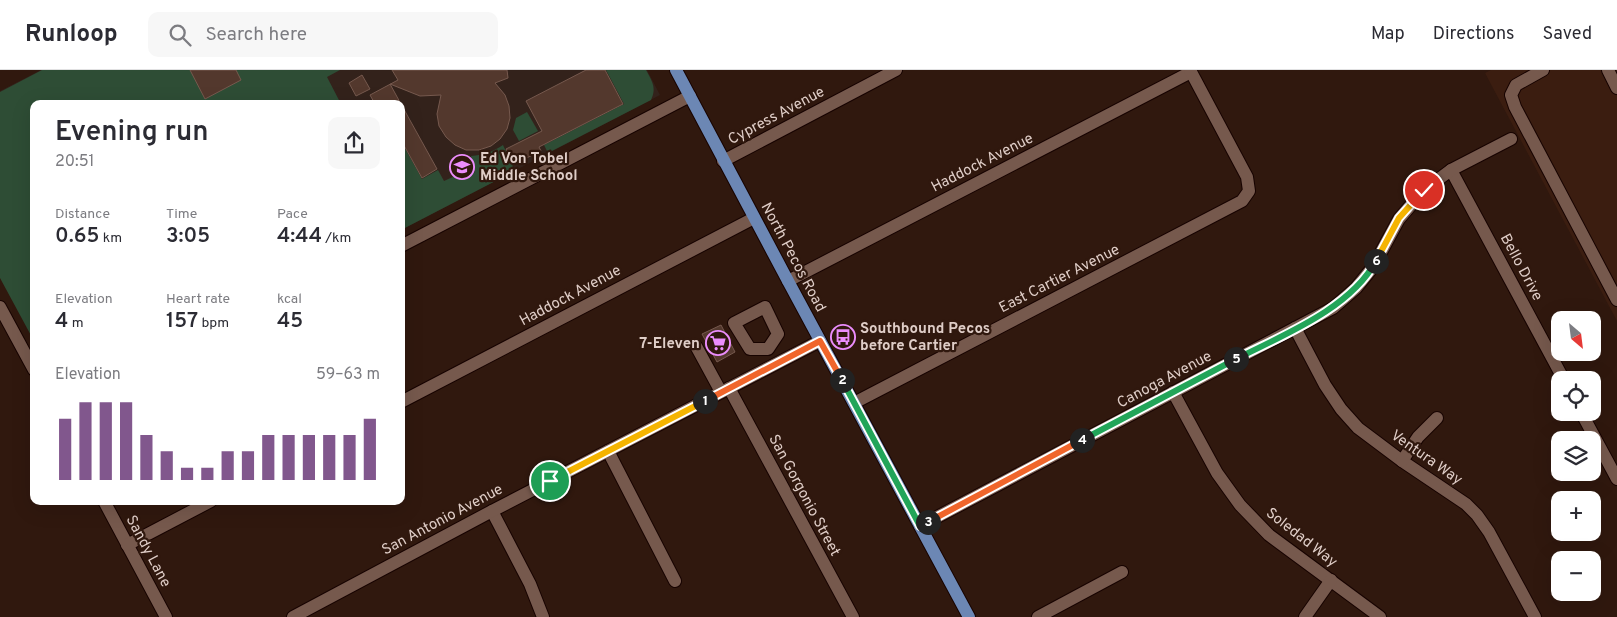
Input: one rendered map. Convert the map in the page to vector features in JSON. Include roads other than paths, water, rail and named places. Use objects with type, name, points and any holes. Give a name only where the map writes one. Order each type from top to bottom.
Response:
[{"type":"main road","name":"North Pecos Road","points":[[676,70],[969,617]]},
{"type":"street","name":"Cypress Avenue","points":[[723,160],[896,70]]},
{"type":"street","points":[[1543,70],[1516,85],[1511,95],[1515,107],[1617,300]]},
{"type":"street","points":[[1608,70],[1617,88]]},
{"type":"street","name":"East Cartier Avenue","points":[[854,403],[1242,201],[1249,191],[1247,177],[1191,71]]},
{"type":"street","name":"Haddock Avenue","points":[[788,281],[1191,71]]},
{"type":"street","points":[[405,244],[690,96]]},
{"type":"street","name":"Canoga Avenue","points":[[920,526],[1333,308],[1356,288],[1373,267],[1399,218],[1424,190],[1451,170],[1511,139]]},
{"type":"street","name":"Bello Drive","points":[[1451,170],[1559,371]]},
{"type":"street","name":"Haddock Avenue","points":[[405,400],[754,218]]},
{"type":"street","points":[[0,307],[30,363]]},
{"type":"street","name":"Ventura Way","points":[[1296,328],[1325,385],[1341,409],[1358,428],[1402,461],[1466,504],[1477,515],[1489,532],[1535,617]]},
{"type":"street","name":"San Antonio Avenue","points":[[293,617],[492,511],[820,341]]},
{"type":"street","name":"San Gorgonio Street","points":[[696,346],[725,390],[853,617]]},
{"type":"street","points":[[768,349],[776,364]]},
{"type":"street","name":"Soledad Way","points":[[1173,392],[1217,473],[1240,505],[1269,535],[1380,617]]},
{"type":"street","points":[[1402,461],[1418,437],[1437,418]]},
{"type":"street","points":[[1586,421],[1617,479]]},
{"type":"street","points":[[608,451],[675,581]]},
{"type":"street","name":"Sandy Lane","points":[[106,505],[166,617]]},
{"type":"street","points":[[127,545],[203,505]]},
{"type":"street","points":[[492,511],[530,584],[543,617]]},
{"type":"street","points":[[1038,617],[1122,572]]},
{"type":"street","points":[[1305,617],[1330,580]]},
{"type":"place","name":"Ed Von Tobel Middle School","points":[[462,167]]},
{"type":"place","name":"Southbound Pecos before Cartier","points":[[843,337]]},
{"type":"place","name":"7-Eleven","points":[[718,343]]}]
